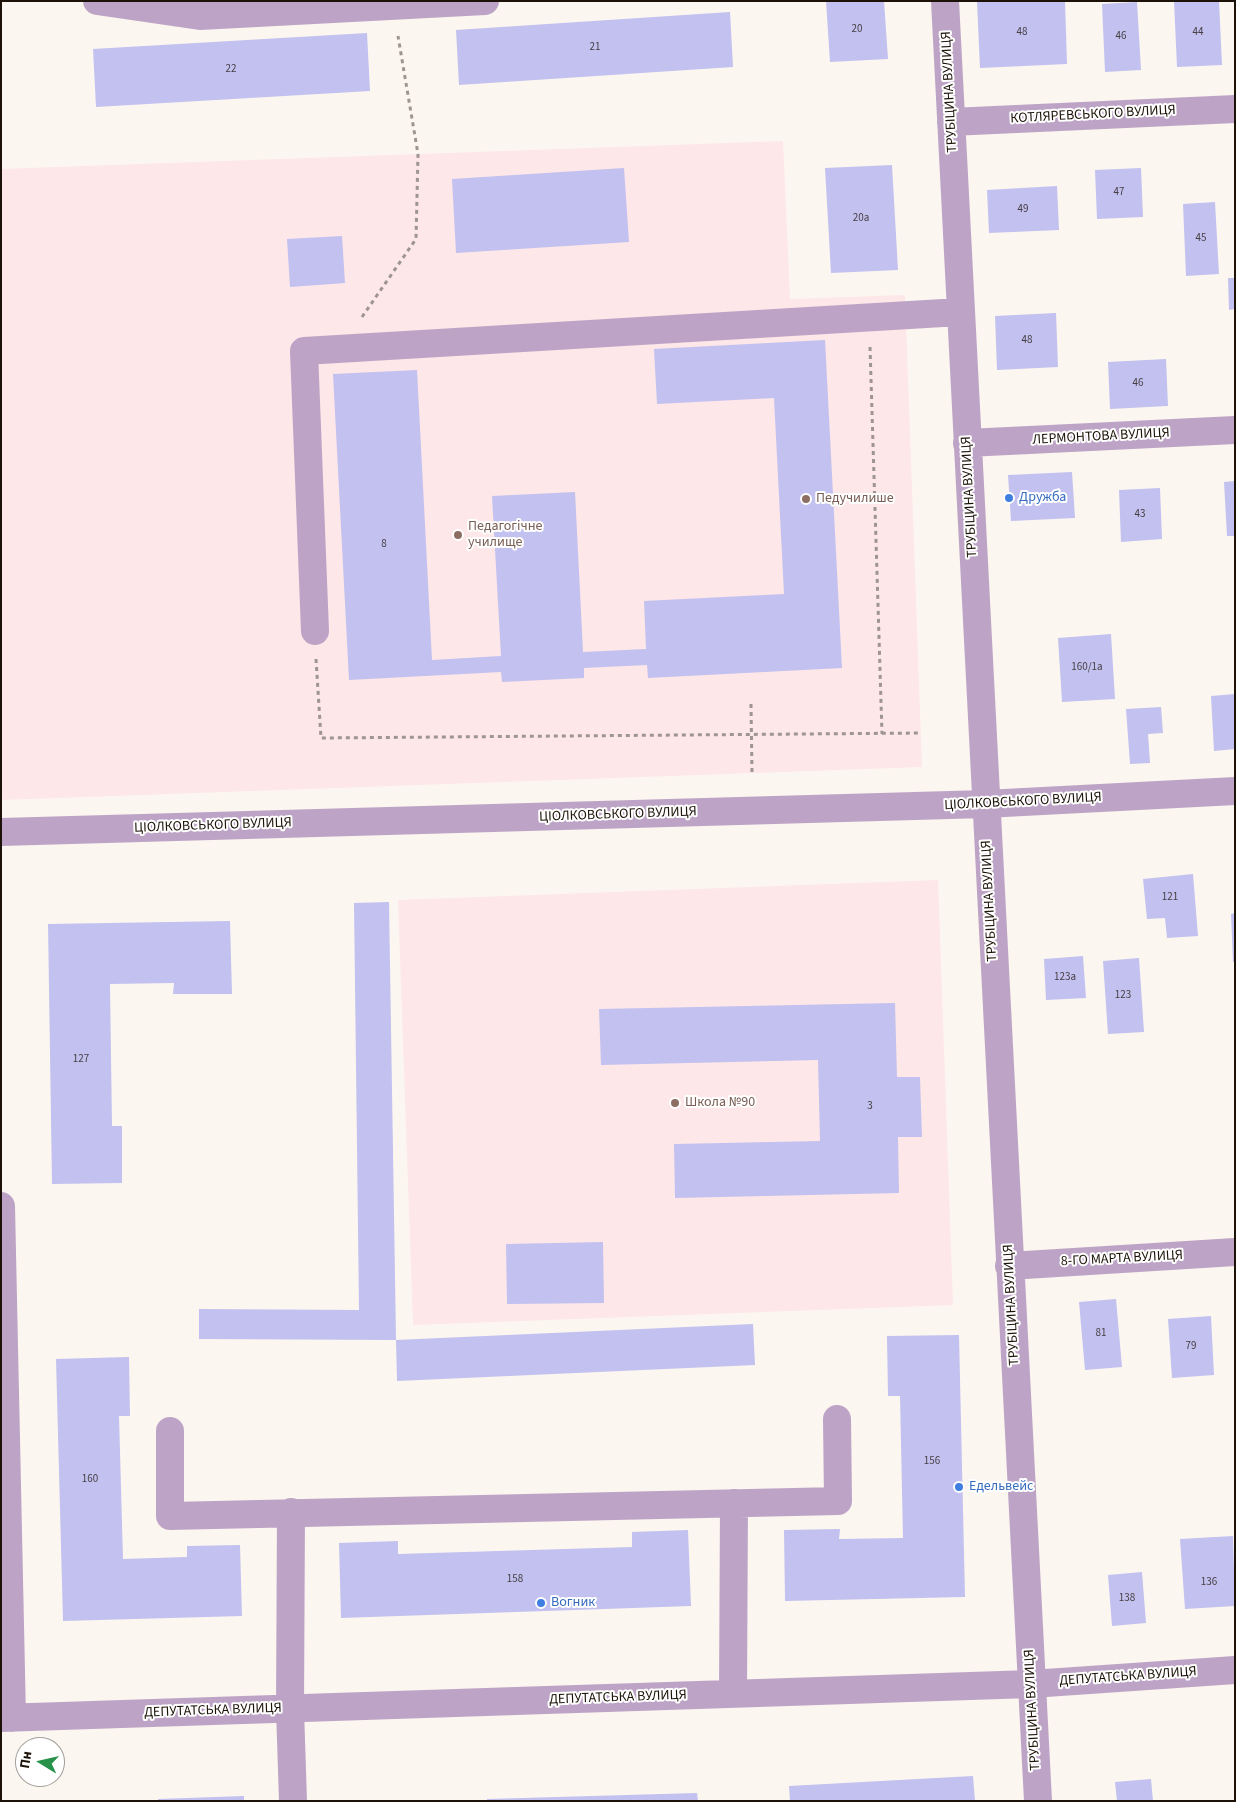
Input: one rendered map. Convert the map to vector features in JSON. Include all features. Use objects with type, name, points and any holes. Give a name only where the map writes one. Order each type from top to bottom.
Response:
[{"type":"street","points":[[97,1],[200,16],[393,4],[485,1]]},
{"type":"street","name":"ТРУБІЦИНА ВУЛИЦЯ","points":[[945,1],[1038,1801]]},
{"type":"street","name":"КОТЛЯРЕВСЬКОГО ВУЛИЦЯ","points":[[951,122],[1235,109]]},
{"type":"street","points":[[315,631],[304,351],[960,312]]},
{"type":"street","name":"ЛЕРМОНТОВА ВУЛИЦЯ","points":[[967,443],[1235,430]]},
{"type":"street","name":"ЦІОЛКОВСЬКОГО ВУЛИЦЯ","points":[[1,832],[985,804],[1235,791]]},
{"type":"street","points":[[1,1206],[7,1718]]},
{"type":"street","name":"8-ГО МАРТА ВУЛИЦЯ","points":[[1009,1266],[1235,1252]]},
{"type":"street","points":[[170,1431],[170,1516],[838,1501],[837,1419]]},
{"type":"street","points":[[733,1694],[734,1503]]},
{"type":"street","points":[[291,1512],[290,1709],[293,1801]]},
{"type":"street","name":"ДЕПУТАТСЬКА ВУЛИЦЯ","points":[[7,1718],[1031,1684],[1235,1670]]},
{"type":"path","points":[[361,318],[416,239],[418,154],[393,4]]},
{"type":"path","points":[[869,318],[882,734]]},
{"type":"path","points":[[315,631],[321,738],[921,733]]},
{"type":"path","points":[[751,704],[752,773]]},
{"type":"shaded area","name":"Педагогічне училище","points":[[783,141],[790,299],[905,295],[922,767],[1,800],[1,169]]},
{"type":"shaded area","name":"Школа №90","points":[[938,880],[953,1305],[413,1325],[398,900]]},
{"type":"building","points":[[826,1],[884,1],[888,59],[830,62]]},
{"type":"building","points":[[1065,1],[1067,64],[980,68],[977,2]]},
{"type":"building","points":[[1174,1],[1219,1],[1222,65],[1177,67]]},
{"type":"building","points":[[1137,2],[1141,70],[1105,72],[1102,4]]},
{"type":"building","points":[[730,12],[733,67],[459,85],[456,30]]},
{"type":"building","points":[[367,33],[370,91],[96,107],[93,49]]},
{"type":"building","points":[[892,165],[898,270],[831,273],[825,168]]},
{"type":"building","points":[[624,168],[629,242],[456,253],[452,179]]},
{"type":"building","points":[[1141,168],[1143,217],[1097,219],[1095,170]]},
{"type":"building","points":[[1057,186],[1059,230],[989,233],[987,190]]},
{"type":"building","points":[[1215,202],[1219,274],[1186,276],[1183,204]]},
{"type":"building","points":[[342,236],[345,283],[290,287],[287,239]]},
{"type":"building","points":[[1228,278],[1235,278],[1235,309],[1229,310]]},
{"type":"building","points":[[1056,313],[1058,367],[997,370],[995,316]]},
{"type":"building","points":[[825,340],[842,668],[648,678],[647,665],[584,668],[584,678],[502,682],[501,672],[349,680],[333,374],[417,370],[432,660],[501,656],[492,496],[575,492],[583,652],[646,649],[644,601],[784,594],[774,398],[657,404],[654,349]]},
{"type":"building","points":[[1166,359],[1168,406],[1110,409],[1108,362]]},
{"type":"building","points":[[1072,472],[1075,518],[1011,521],[1008,475]]},
{"type":"building","points":[[1235,481],[1235,536],[1227,536],[1224,482]]},
{"type":"building","points":[[1160,488],[1162,539],[1121,542],[1119,490]]},
{"type":"building","points":[[1111,634],[1115,699],[1062,702],[1058,638]]},
{"type":"building","points":[[1235,694],[1235,749],[1214,751],[1211,696]]},
{"type":"building","points":[[1161,707],[1163,733],[1148,734],[1150,763],[1130,764],[1126,709]]},
{"type":"building","points":[[1193,874],[1198,936],[1167,938],[1165,918],[1147,919],[1143,879]]},
{"type":"building","points":[[389,902],[396,1340],[199,1339],[199,1309],[359,1310],[354,903]]},
{"type":"building","points":[[1235,913],[1235,962],[1233,962],[1231,914]]},
{"type":"building","points":[[230,921],[232,994],[173,994],[174,983],[110,984],[112,1126],[122,1126],[122,1183],[52,1184],[48,924]]},
{"type":"building","points":[[1083,956],[1086,998],[1046,1000],[1044,959]]},
{"type":"building","points":[[1139,958],[1144,1032],[1108,1034],[1103,961]]},
{"type":"building","points":[[895,1003],[897,1077],[920,1077],[922,1137],[898,1137],[899,1193],[675,1198],[674,1144],[820,1141],[818,1060],[601,1065],[599,1009]]},
{"type":"building","points":[[603,1242],[604,1303],[507,1304],[506,1244]]},
{"type":"building","points":[[1116,1299],[1122,1367],[1085,1370],[1079,1302]]},
{"type":"building","points":[[1211,1316],[1214,1375],[1172,1378],[1168,1319]]},
{"type":"building","points":[[753,1324],[755,1365],[397,1381],[396,1340]]},
{"type":"building","points":[[959,1335],[965,1597],[785,1601],[784,1530],[840,1529],[839,1539],[903,1538],[900,1396],[888,1396],[887,1336]]},
{"type":"building","points":[[129,1357],[130,1416],[119,1416],[123,1559],[187,1557],[187,1546],[240,1545],[242,1616],[63,1621],[56,1359]]},
{"type":"building","points":[[688,1530],[691,1606],[341,1618],[339,1543],[398,1541],[398,1554],[632,1547],[632,1532]]},
{"type":"building","points":[[1233,1536],[1235,1606],[1185,1609],[1180,1539]]},
{"type":"building","points":[[1142,1572],[1146,1623],[1112,1626],[1108,1575]]},
{"type":"building","points":[[973,1776],[975,1801],[790,1801],[789,1786]]},
{"type":"building","points":[[1151,1779],[1153,1801],[1117,1801],[1115,1782]]},
{"type":"building","points":[[697,1793],[698,1801],[487,1801],[487,1799]]},
{"type":"building","points":[[244,1796],[244,1801],[158,1801],[158,1799]]},
{"type":"place","name":"Дружба","points":[[1009,498]]},
{"type":"place","name":"Педучилише","points":[[806,499]]},
{"type":"place","name":"Педагогічне училище","points":[[458,535]]},
{"type":"place","name":"Школа №90","points":[[675,1103]]},
{"type":"place","name":"Едельвейс","points":[[959,1487]]},
{"type":"place","name":"Вогник","points":[[541,1603]]}]
